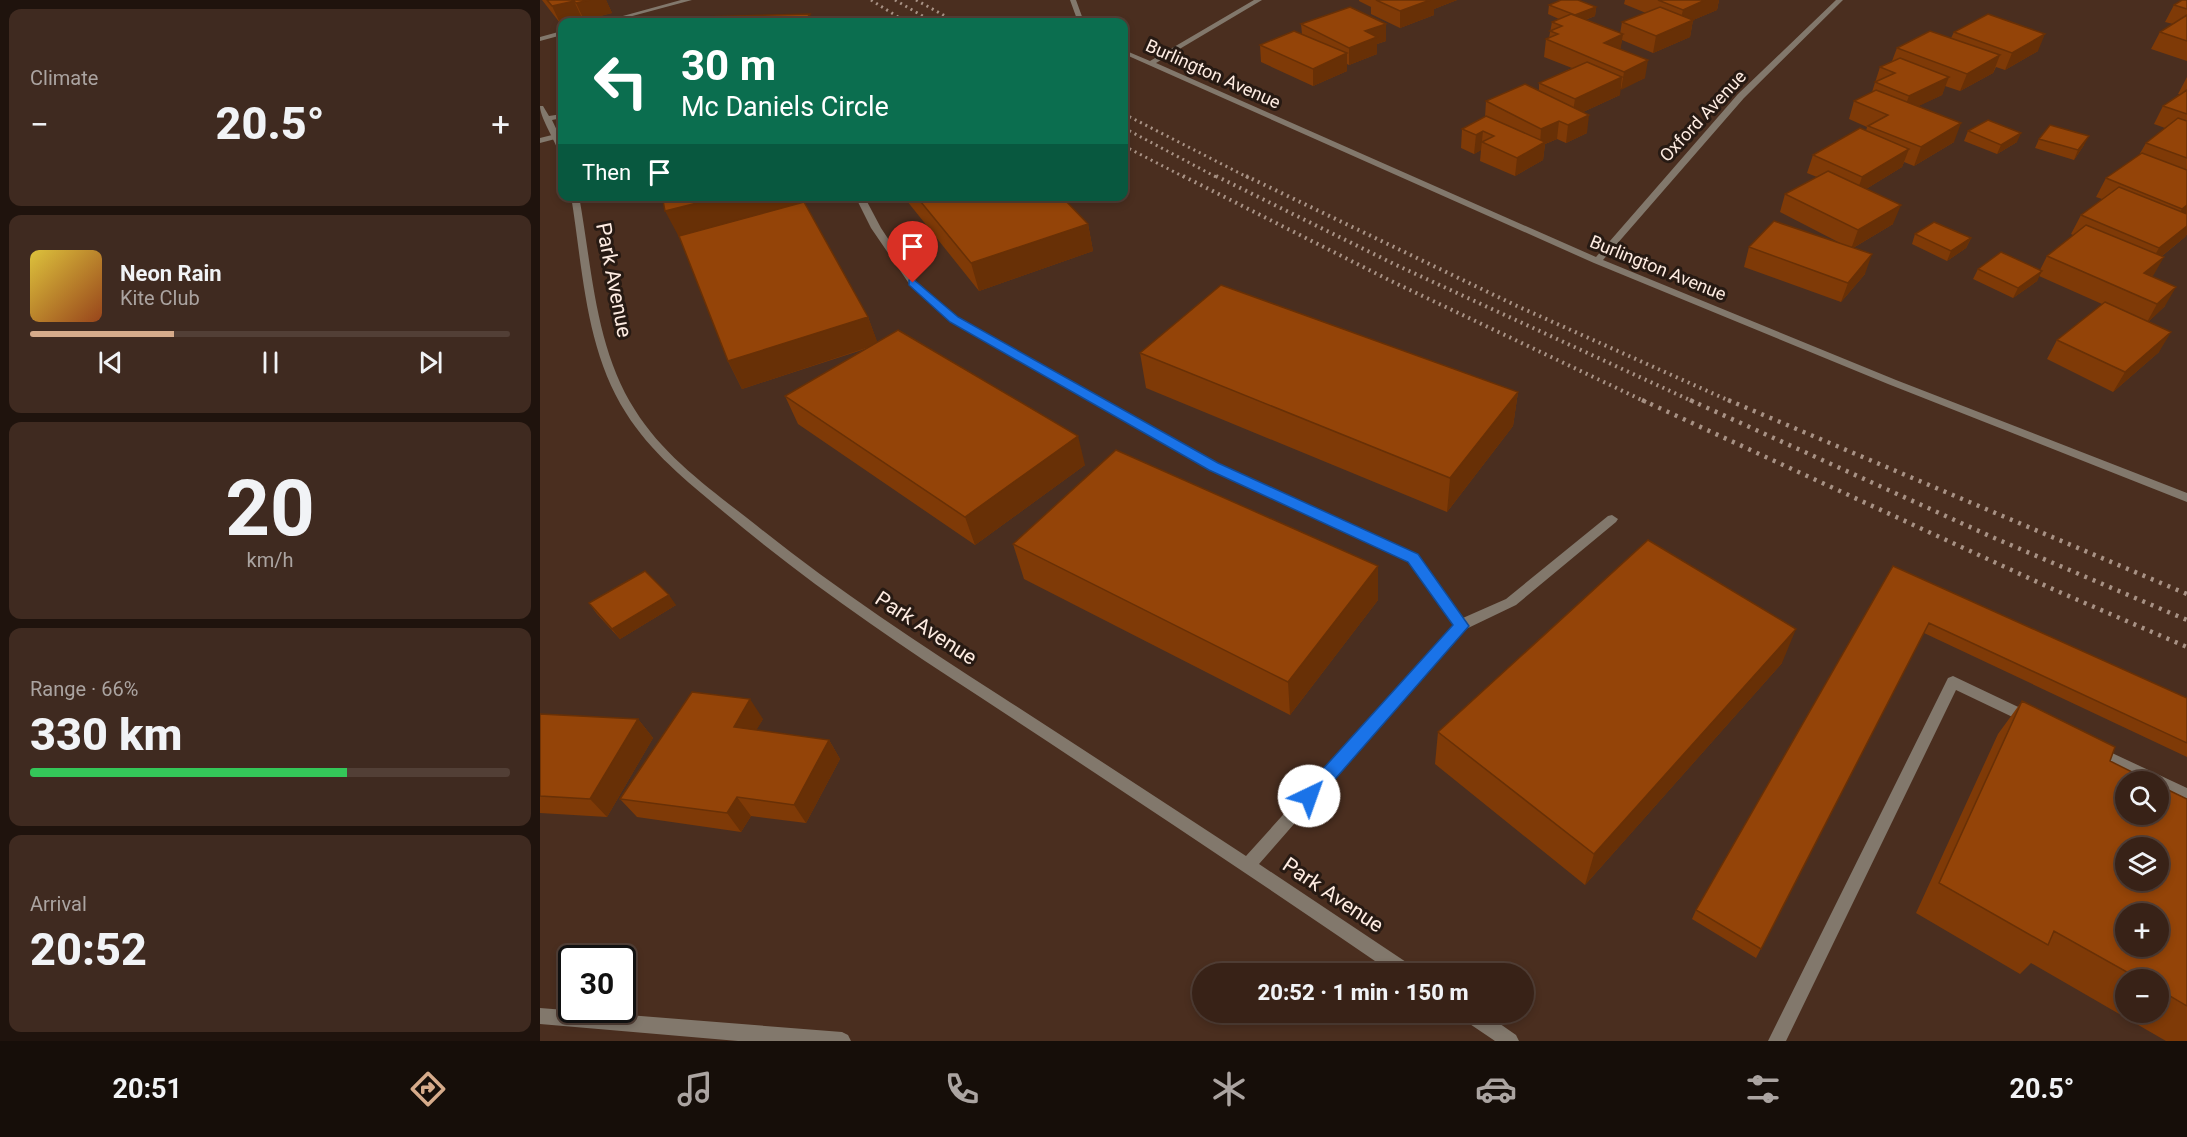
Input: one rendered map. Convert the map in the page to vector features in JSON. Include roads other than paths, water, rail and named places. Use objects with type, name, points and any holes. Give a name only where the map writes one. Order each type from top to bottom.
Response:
[{"type":"street","points":[[619,18],[688,0]]},
{"type":"street","points":[[1073,0],[1080,18]]},
{"type":"street","points":[[1149,64],[1259,0]]},
{"type":"street","name":"Oxford Avenue","points":[[1597,261],[1741,96],[1840,0]]},
{"type":"street","points":[[540,39],[558,34]]},
{"type":"street","name":"Burlington Avenue","points":[[1128,54],[1597,261],[1892,382],[2187,498]]},
{"type":"street","points":[[540,108],[558,141]]},
{"type":"street","points":[[547,119],[558,117]]},
{"type":"street","points":[[540,141],[556,136]]},
{"type":"street","name":"Park Avenue","points":[[576,201],[596,319],[620,394],[650,437],[681,470],[783,555],[867,617],[1248,865],[1393,963]]},
{"type":"street","points":[[862,201],[876,228],[913,283],[954,320],[1214,466],[1413,558],[1461,626]]},
{"type":"street","points":[[1248,865],[1461,626],[1511,602],[1612,519]]},
{"type":"street","points":[[1777,1041],[1953,682],[2040,724]]},
{"type":"street","points":[[2083,745],[2136,771]]},
{"type":"street","points":[[2169,787],[2187,795]]},
{"type":"street","points":[[540,1016],[842,1041]]},
{"type":"street","points":[[1483,1023],[1510,1041]]},
{"type":"railway","points":[[871,0],[900,18]]},
{"type":"railway","points":[[895,0],[926,18]]},
{"type":"railway","points":[[916,0],[949,18]]},
{"type":"railway","points":[[1128,116],[1249,178]]},
{"type":"railway","points":[[1128,130],[1218,178]]},
{"type":"railway","points":[[1128,148],[1186,178]]},
{"type":"railway","points":[[1183,176],[1391,281],[1646,402]]},
{"type":"railway","points":[[1216,176],[1394,264],[1694,402]]},
{"type":"railway","points":[[1246,176],[1517,306],[1732,402]]},
{"type":"railway","points":[[1642,400],[2057,591],[2187,647]]},
{"type":"railway","points":[[1690,400],[1992,537],[2187,620]]},
{"type":"railway","points":[[1728,400],[2187,594]]}]
